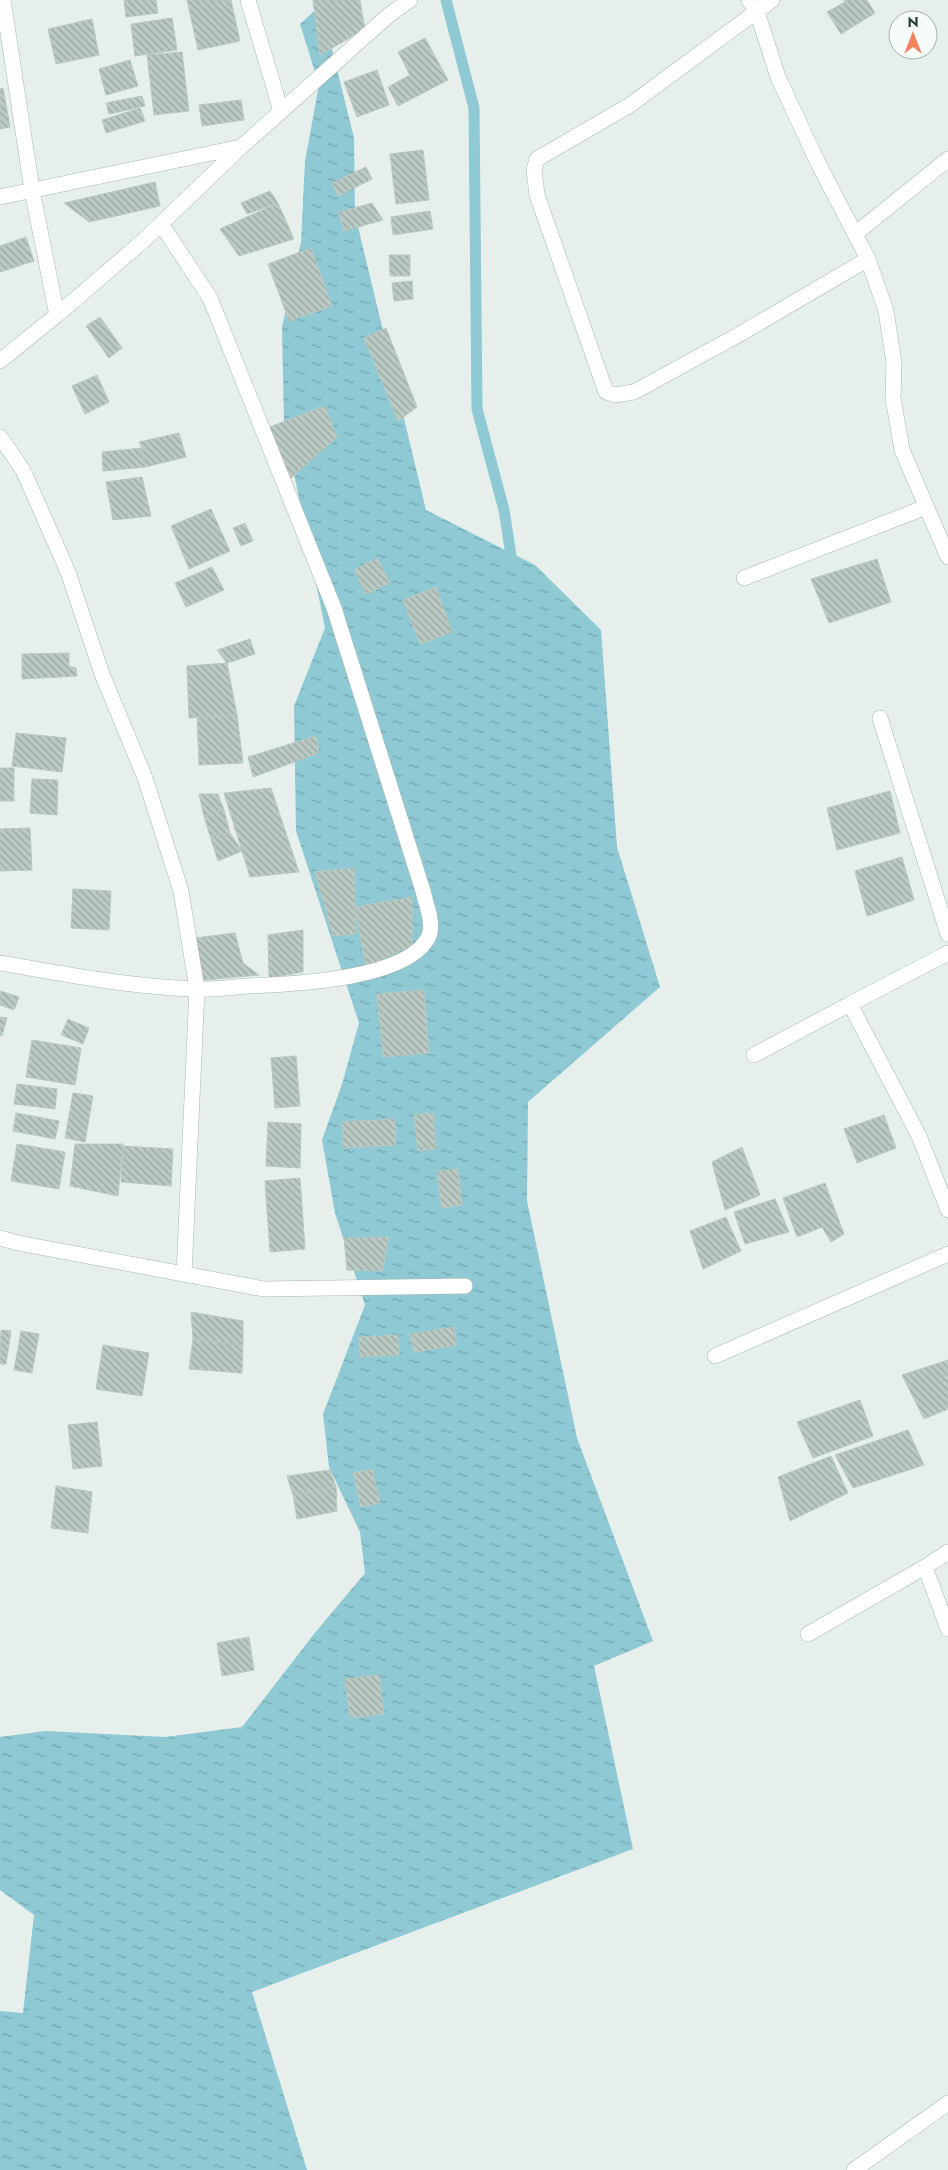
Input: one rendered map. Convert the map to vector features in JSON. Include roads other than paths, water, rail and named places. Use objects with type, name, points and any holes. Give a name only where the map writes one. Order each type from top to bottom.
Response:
[{"type":"street","points":[[3,0],[32,190],[58,315]]},
{"type":"street","points":[[248,0],[281,111]]},
{"type":"street","points":[[0,361],[58,315],[161,224],[281,111],[389,15],[410,0]]},
{"type":"street","points":[[772,0],[753,6],[630,105],[537,159],[534,170],[537,195],[606,392],[615,396],[634,392],[740,334],[868,259]]},
{"type":"street","points":[[753,6],[778,78],[818,163],[868,259],[886,311],[894,363],[893,398],[902,450],[948,557]]},
{"type":"street","points":[[0,197],[241,147]]},
{"type":"street","points":[[856,234],[948,159]]},
{"type":"street","points":[[0,963],[103,980],[196,989],[304,983],[364,974],[415,954],[430,934],[430,921],[423,891],[334,608],[210,298],[161,224]]},
{"type":"street","points":[[0,437],[23,470],[68,572],[102,674],[145,778],[181,891],[196,989],[184,1274]]},
{"type":"street","points":[[744,578],[926,508]]},
{"type":"street","points":[[880,718],[948,934]]},
{"type":"street","points":[[754,1055],[948,954]]},
{"type":"street","points":[[850,1004],[919,1136],[948,1210]]},
{"type":"street","points":[[0,1238],[264,1289],[465,1286]]},
{"type":"street","points":[[715,1356],[948,1254]]},
{"type":"street","points":[[808,1634],[925,1568],[948,1552]]},
{"type":"street","points":[[925,1568],[948,1629]]},
{"type":"street","points":[[854,2170],[948,2103]]},
{"type":"water","points":[[321,5],[354,138],[355,214],[426,510],[535,565],[601,630],[617,847],[660,987],[528,1102],[527,1201],[577,1438],[653,1641],[594,1666],[633,1849],[252,1992],[307,2170],[0,2170],[0,2011],[23,2013],[34,1915],[0,1890],[0,1737],[46,1731],[165,1737],[242,1727],[314,1634],[365,1573],[360,1532],[329,1467],[323,1414],[365,1305],[335,1213],[322,1140],[342,1084],[359,1023],[296,831],[294,706],[325,628],[284,423],[282,327],[301,242],[305,161],[319,85],[300,24]]},
{"type":"waterway","points":[[446,0],[474,108],[477,409],[504,510],[513,568]]}]
